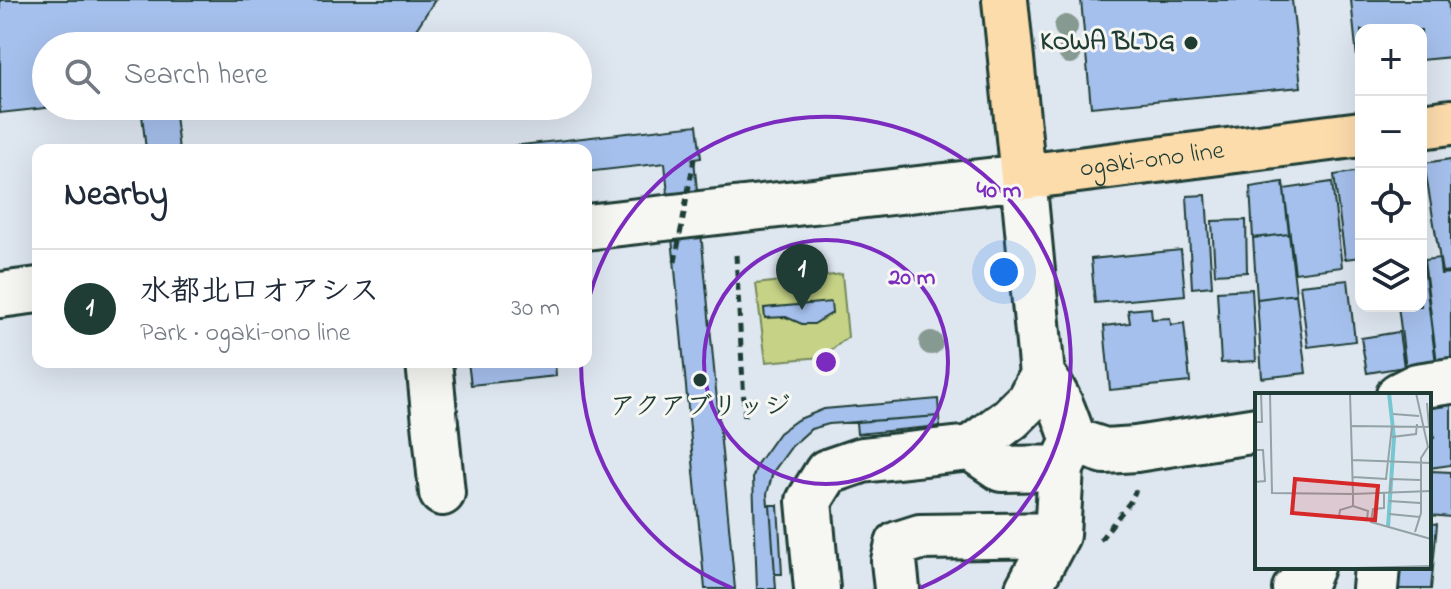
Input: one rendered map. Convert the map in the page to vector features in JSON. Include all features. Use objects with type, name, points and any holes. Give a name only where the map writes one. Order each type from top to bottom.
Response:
[{"type":"main road","points":[[1005,0],[1023,177]]},
{"type":"main road","points":[[1427,125],[1451,122]]},
{"type":"main road","name":"ogaki-ono line","points":[[1023,177],[1355,135]]},
{"type":"street","points":[[592,226],[1023,177],[1042,375],[1064,411],[1077,539]]},
{"type":"street","points":[[0,295],[32,291]]},
{"type":"street","points":[[430,368],[442,493]]},
{"type":"street","points":[[817,589],[809,501],[827,472],[862,460],[971,448],[1029,400],[1042,375]]},
{"type":"street","points":[[1403,393],[1417,386],[1451,381]]},
{"type":"street","points":[[971,448],[1002,469],[1067,455],[1136,449],[1255,430]]},
{"type":"street","points":[[897,589],[894,561],[898,544],[920,537],[1077,539]]},
{"type":"street","points":[[1028,589],[1077,539]]},
{"type":"street","points":[[1295,589],[1303,586],[1310,569]]},
{"type":"street","points":[[1375,589],[1377,569]]},
{"type":"path","points":[[675,262],[694,159]]},
{"type":"path","points":[[736,255],[745,421]]},
{"type":"path","points":[[1077,539],[1130,502],[1137,488]]},
{"type":"green space","points":[[842,274],[848,337],[822,357],[766,362],[756,284]]},
{"type":"building","points":[[0,0],[435,0],[414,32],[32,32],[32,110],[0,113]]},
{"type":"building","name":"KOWA BLDG","points":[[1081,0],[1292,0],[1301,87],[1091,107]]},
{"type":"building","points":[[1351,0],[1448,0],[1451,57],[1427,59],[1427,24],[1355,24],[1355,39]]},
{"type":"building","points":[[143,120],[176,120],[178,144],[145,144]]},
{"type":"building","name":"アクアブリッジ","points":[[697,125],[701,158],[694,159],[735,589],[705,589],[665,163],[592,171],[592,144],[531,144]]},
{"type":"building","points":[[1451,159],[1451,271],[1442,272],[1427,181],[1427,163]]},
{"type":"building","points":[[1355,172],[1355,258],[1345,259],[1334,175]]},
{"type":"building","points":[[1283,182],[1289,234],[1253,238],[1250,187]]},
{"type":"building","points":[[1332,182],[1342,267],[1295,273],[1284,189]]},
{"type":"building","points":[[1206,195],[1212,286],[1192,288],[1187,196]]},
{"type":"building","points":[[1246,220],[1247,272],[1215,274],[1212,221]]},
{"type":"building","points":[[1289,234],[1296,294],[1257,299],[1253,238]]},
{"type":"building","points":[[1181,250],[1185,295],[1095,303],[1091,259]]},
{"type":"building","points":[[1439,258],[1441,274],[1451,273],[1451,362],[1437,363],[1427,260]]},
{"type":"building","points":[[1348,280],[1355,341],[1308,347],[1300,285]]},
{"type":"building","points":[[1252,289],[1256,361],[1221,363],[1217,291]]},
{"type":"building","points":[[1427,291],[1436,364],[1406,368],[1399,312],[1427,312]]},
{"type":"building","points":[[1296,294],[1306,373],[1262,378],[1257,299]]},
{"type":"building","points":[[831,302],[832,313],[814,324],[802,324],[786,317],[765,318],[764,308]]},
{"type":"building","points":[[1151,308],[1152,319],[1170,318],[1171,325],[1184,323],[1190,382],[1110,390],[1104,326],[1130,323],[1128,310]]},
{"type":"building","points":[[1399,332],[1404,367],[1367,373],[1361,338]]},
{"type":"building","points":[[469,368],[555,368],[556,376],[471,385]]},
{"type":"building","points":[[938,399],[939,416],[829,424],[811,429],[792,446],[773,472],[767,494],[776,589],[757,589],[753,477],[757,464],[779,433],[797,420],[824,409]]},
{"type":"building","points":[[1451,403],[1451,465],[1431,468],[1431,439],[1434,438],[1431,405]]},
{"type":"building","points":[[939,416],[940,426],[857,434],[856,422]]},
{"type":"building","points":[[1431,471],[1451,472],[1451,517],[1431,515]]},
{"type":"building","points":[[770,505],[778,505],[782,574],[775,574]]},
{"type":"building","points":[[1431,523],[1437,524],[1431,589],[1393,589],[1394,569],[1431,569]]},
{"type":"place","name":"KOWA BLDG","points":[[1191,43]]},
{"type":"place","name":"水都北口オアシス","points":[[802,310]]},
{"type":"place","name":"アクアブリッジ","points":[[700,380]]}]
